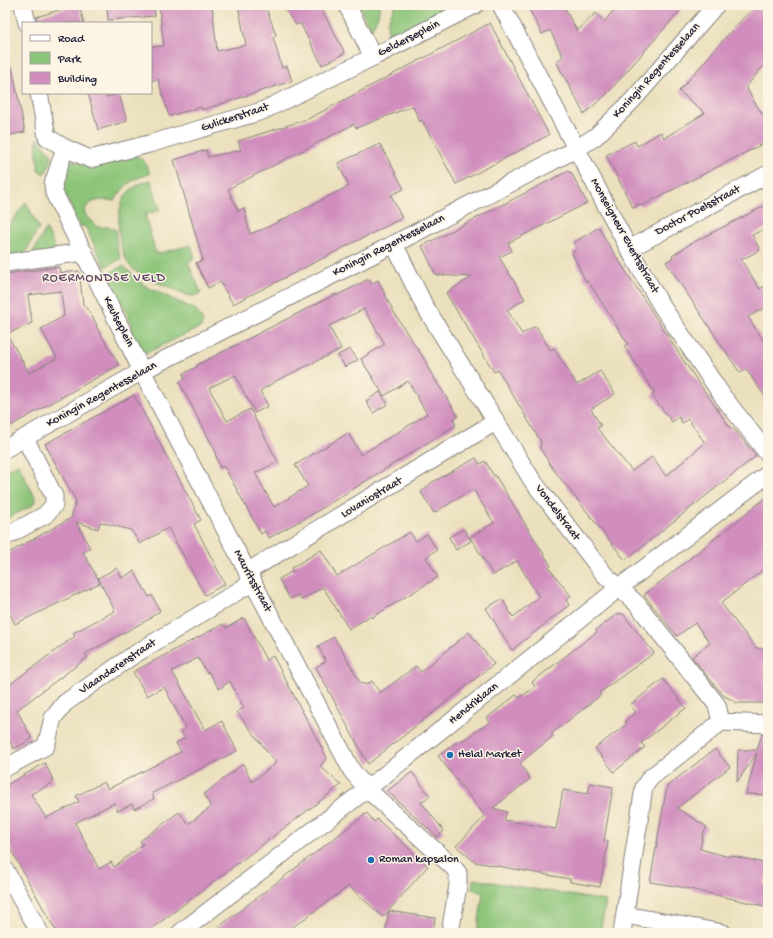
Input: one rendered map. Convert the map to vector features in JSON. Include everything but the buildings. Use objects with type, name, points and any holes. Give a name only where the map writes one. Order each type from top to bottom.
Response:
[{"type":"street","points":[[23,5],[26,22]]},
{"type":"street","name":"Gelderseplein","points":[[347,5],[373,57],[475,5]]},
{"type":"street","name":"Monseigneur Evertsstraat","points":[[501,5],[629,249],[661,305],[724,398],[768,454]]},
{"type":"street","name":"Koningin Regentesselaan","points":[[5,449],[142,371],[394,244],[576,149],[596,137],[632,101],[716,5]]},
{"type":"street","name":"Gulickerstraat","points":[[65,148],[90,159],[156,142],[262,111],[373,57]]},
{"type":"street","points":[[39,94],[47,137],[65,148]]},
{"type":"street","name":"Keulseplein","points":[[65,148],[52,184],[54,193],[142,371]]},
{"type":"street","name":"Doctor Poelsstraat","points":[[629,249],[768,174]]},
{"type":"street","name":"Vondelstraat","points":[[394,244],[424,305],[532,480],[604,574],[620,587],[636,604],[717,705],[721,722]]},
{"type":"street","points":[[5,263],[84,252]]},
{"type":"street","name":"Mauritsstraat","points":[[142,371],[352,771],[368,789],[458,873],[458,885],[450,933]]},
{"type":"street","name":"Lovaniostraat","points":[[250,577],[495,422]]},
{"type":"street","points":[[5,537],[45,515],[54,505],[54,496],[25,438]]},
{"type":"street","name":"Hendriklaan","points":[[180,933],[368,789],[620,587],[768,474]]},
{"type":"street","name":"Vlaanderenstraat","points":[[5,768],[46,746],[53,718],[65,703],[250,577]]},
{"type":"street","points":[[622,933],[644,787],[650,778],[721,722],[768,724]]},
{"type":"street","points":[[5,870],[40,933]]},
{"type":"street","points":[[625,915],[723,933]]},
{"type":"green space","points":[[358,5],[380,5],[378,16],[371,30]]},
{"type":"green space","points":[[395,5],[456,5],[389,41],[387,23]]},
{"type":"green space","points":[[38,137],[52,156],[52,160],[45,173],[38,170],[36,146]]},
{"type":"green space","points":[[135,156],[145,163],[150,174],[130,183],[114,201],[105,200],[93,202],[84,211],[86,216],[97,227],[110,227],[116,230],[117,248],[121,259],[105,267],[85,226],[79,226],[62,187],[62,181],[70,160],[91,167],[96,167]]},
{"type":"green space","points":[[151,180],[160,210],[145,215],[156,254],[191,245],[195,258],[188,262],[201,293],[194,296],[184,294],[144,276],[135,271],[126,260],[120,240],[119,218],[121,207],[124,198],[129,191],[139,184]]},
{"type":"green space","points":[[26,202],[39,228],[23,257],[5,260],[5,231]]},
{"type":"green space","points":[[46,228],[57,253],[31,256]]},
{"type":"green space","points":[[122,266],[147,287],[196,310],[203,321],[201,327],[146,353],[143,351],[129,329],[133,326],[108,274]]},
{"type":"green space","points":[[18,464],[36,499],[32,506],[5,519],[5,471]]},
{"type":"green space","points":[[473,879],[606,901],[600,933],[477,933],[483,893],[472,889]]},
{"type":"place","name":"Helal Market","points":[[450,755]]},
{"type":"place","name":"Roman kapsalon","points":[[371,860]]},
{"type":"district","name":"ROERMONDSE VELD","points":[[104,278]]}]
